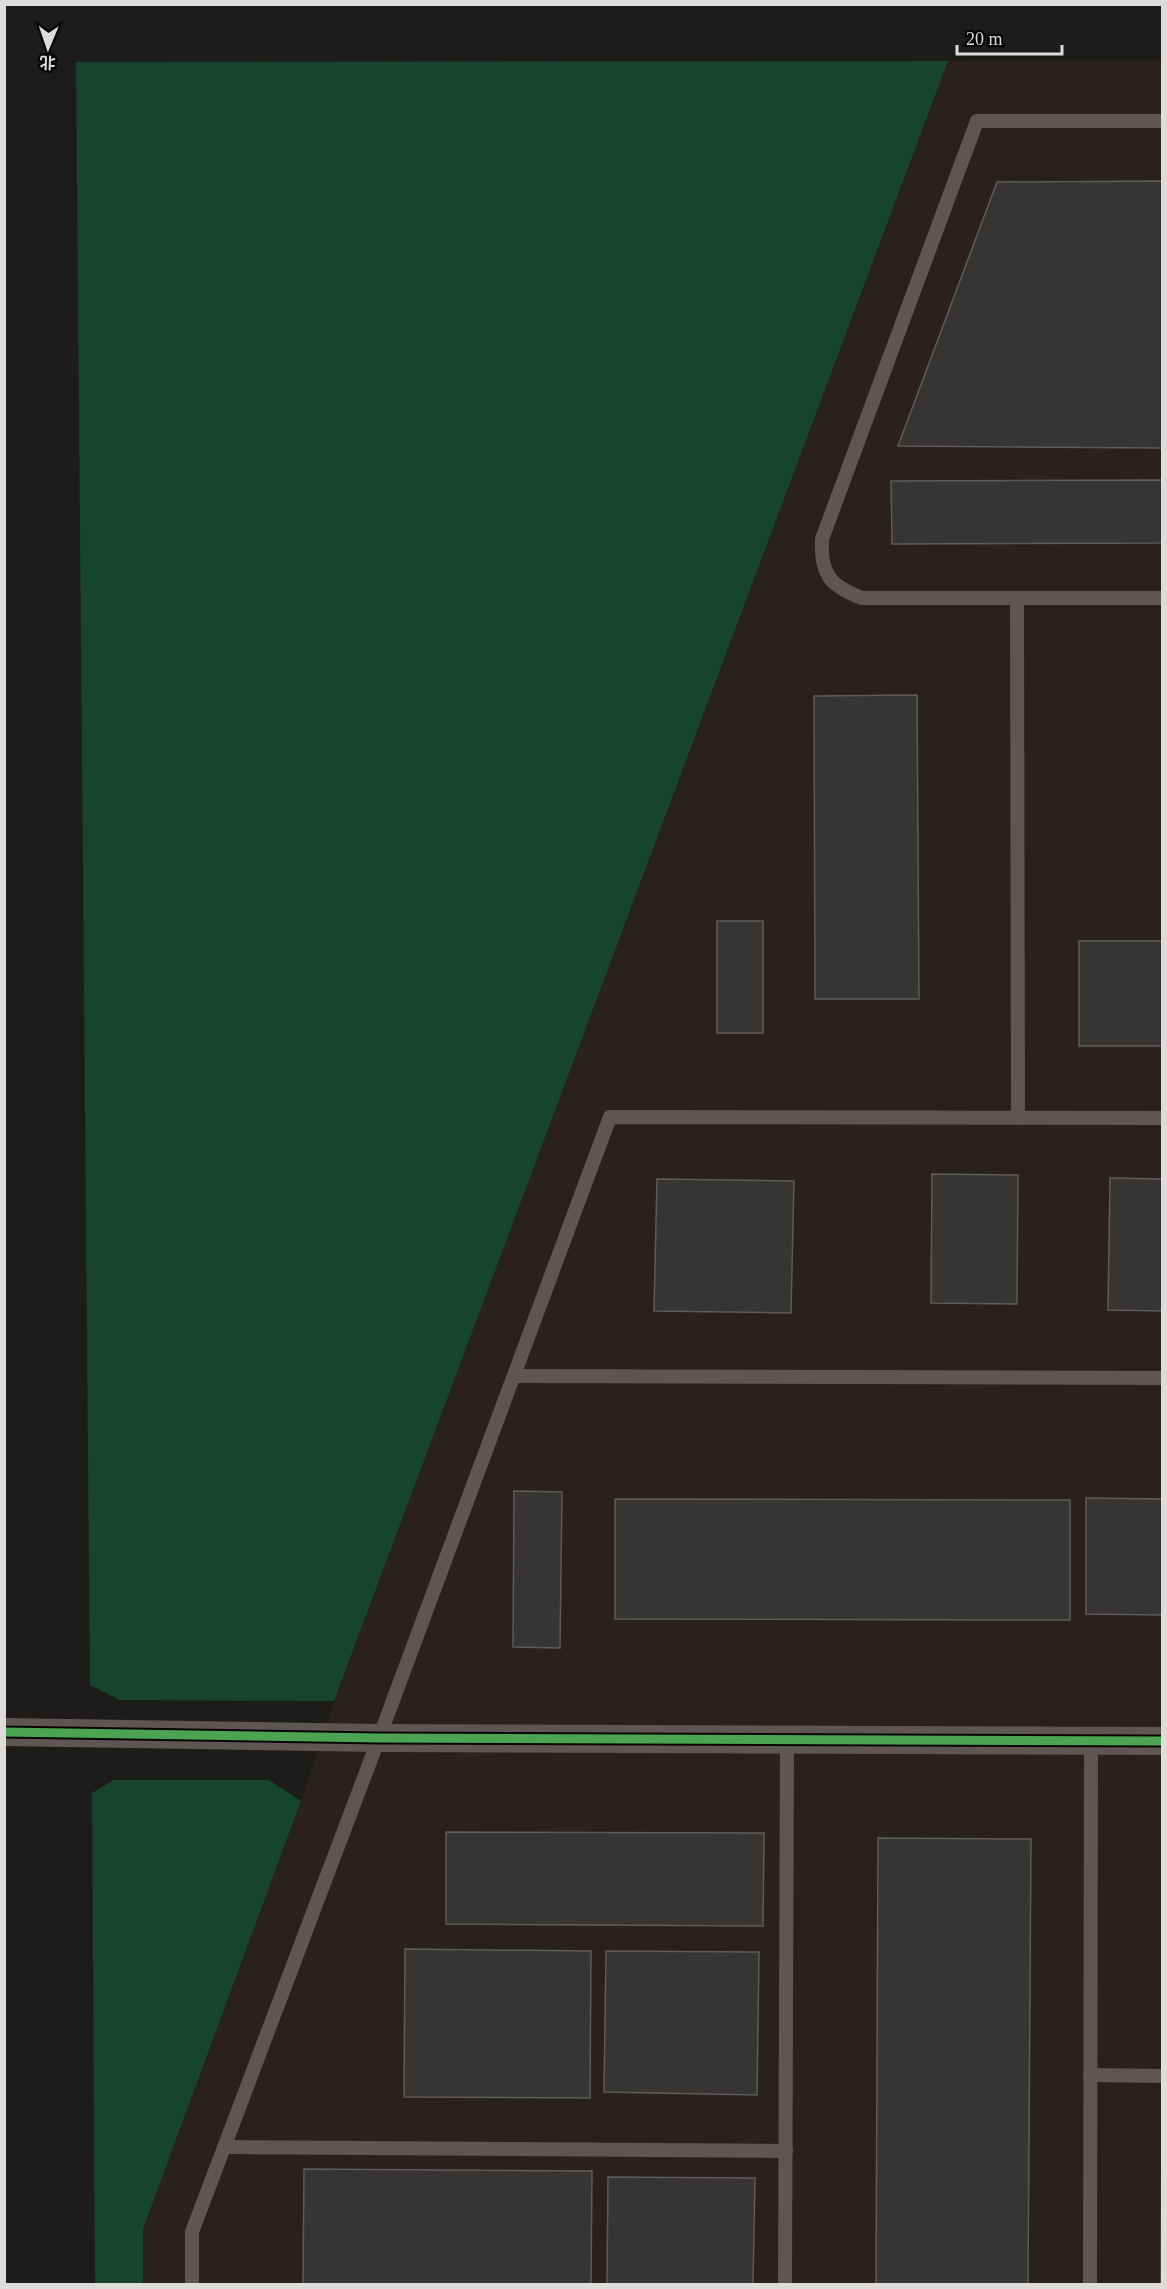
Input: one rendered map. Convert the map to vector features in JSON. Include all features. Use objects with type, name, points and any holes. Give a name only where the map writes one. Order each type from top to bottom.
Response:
[{"type":"street","points":[[4,1732],[379,1738],[1162,1741]]},
{"type":"lane","points":[[1162,121],[976,121],[822,539],[821,558],[826,574],[840,590],[862,598],[1162,598]]},
{"type":"lane","points":[[1017,598],[1018,1118]]},
{"type":"lane","points":[[192,2284],[192,2232],[610,1117],[1162,1118]]},
{"type":"lane","points":[[514,1376],[1162,1378]]},
{"type":"lane","points":[[785,2284],[787,1739]]},
{"type":"lane","points":[[1090,2284],[1091,1741]]},
{"type":"lane","points":[[1090,2075],[1162,2076]]},
{"type":"lane","points":[[224,2146],[786,2151]]},
{"type":"shaded area","points":[[1162,60],[1162,2284],[143,2284],[143,2229],[301,1801],[334,1701],[948,61]]},
{"type":"green space","points":[[948,61],[334,1701],[120,1700],[90,1685],[76,62]]},
{"type":"green space","points":[[114,1780],[269,1780],[301,1801],[143,2229],[143,2284],[95,2284],[92,1793]]},
{"type":"building","points":[[1162,181],[1162,448],[898,446],[997,182]]},
{"type":"building","points":[[1162,480],[1162,543],[892,544],[891,481]]},
{"type":"building","points":[[917,695],[919,999],[815,999],[814,696]]},
{"type":"building","points":[[717,921],[763,921],[763,1033],[717,1033]]},
{"type":"building","points":[[1079,941],[1162,941],[1162,1046],[1079,1046]]},
{"type":"building","points":[[932,1174],[1018,1175],[1017,1304],[931,1303]]},
{"type":"building","points":[[1110,1178],[1162,1179],[1162,1311],[1108,1310]]},
{"type":"building","points":[[657,1179],[794,1181],[791,1313],[654,1311]]},
{"type":"building","points":[[514,1491],[562,1492],[560,1648],[513,1647]]},
{"type":"building","points":[[1086,1498],[1162,1499],[1162,1615],[1086,1614]]},
{"type":"building","points":[[615,1499],[1070,1500],[1070,1620],[615,1619]]},
{"type":"building","points":[[446,1832],[764,1833],[763,1926],[446,1924]]},
{"type":"building","points":[[878,1838],[1031,1839],[1028,2284],[876,2284]]},
{"type":"building","points":[[405,1949],[591,1951],[590,2098],[404,2097]]},
{"type":"building","points":[[606,1951],[759,1952],[757,2095],[604,2092]]},
{"type":"building","points":[[1162,2104],[1162,2284],[1161,2284]]},
{"type":"building","points":[[304,2169],[592,2171],[591,2284],[303,2284]]},
{"type":"building","points":[[608,2177],[755,2178],[753,2284],[607,2284]]},
{"type":"cycle path","points":[[4,1732],[379,1738],[1162,1741]]}]
